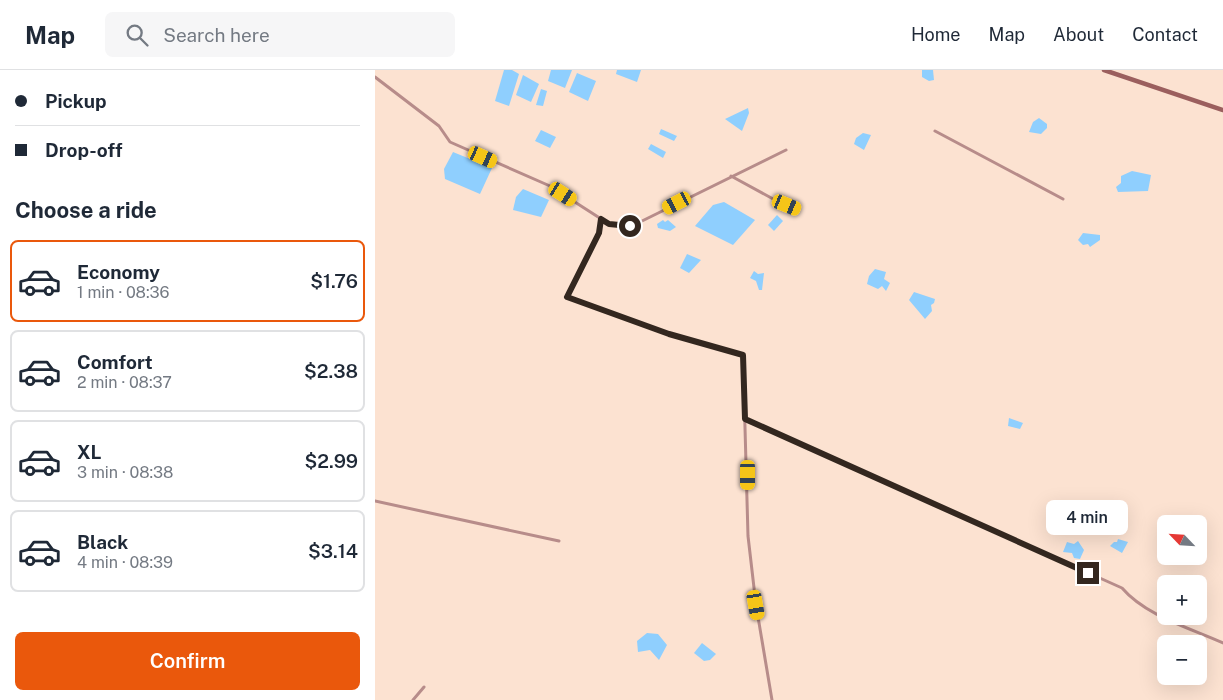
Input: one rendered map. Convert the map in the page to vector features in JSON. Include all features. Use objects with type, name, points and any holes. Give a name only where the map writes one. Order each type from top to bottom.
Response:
[{"type":"street","points":[[1104,70],[1223,110]]},
{"type":"street","points":[[375,77],[439,126],[450,142],[550,186],[609,224],[630,226],[787,150]]},
{"type":"street","points":[[935,131],[1063,199]]},
{"type":"street","points":[[730,176],[798,210]]},
{"type":"street","points":[[601,219],[599,233],[567,297],[669,334],[743,355],[749,536],[756,605],[772,700]]},
{"type":"street","points":[[745,419],[1122,588],[1131,598],[1163,616],[1223,643]]},
{"type":"street","points":[[375,501],[559,541]]},
{"type":"street","points":[[413,700],[424,687]]},
{"type":"water","points":[[504,70],[512,70],[519,74],[509,106],[495,101]]},
{"type":"water","points":[[551,70],[572,70],[565,88],[548,81]]},
{"type":"water","points":[[617,70],[641,70],[637,82],[616,74]]},
{"type":"water","points":[[922,70],[933,70],[934,80],[929,81],[922,77]]},
{"type":"water","points":[[577,73],[596,81],[588,101],[569,92]]},
{"type":"water","points":[[523,75],[539,84],[531,102],[516,95]]},
{"type":"water","points":[[541,89],[547,91],[543,106],[536,105]]},
{"type":"water","points":[[748,108],[749,113],[742,131],[725,119]]},
{"type":"water","points":[[1039,118],[1047,124],[1047,128],[1041,134],[1029,132],[1033,122]]},
{"type":"water","points":[[661,129],[677,136],[674,141],[659,134]]},
{"type":"water","points":[[541,130],[556,137],[550,148],[535,141]]},
{"type":"water","points":[[863,133],[871,135],[864,150],[854,144],[856,138]]},
{"type":"water","points":[[651,144],[666,152],[663,158],[648,149]]},
{"type":"water","points":[[453,152],[492,168],[480,194],[445,179],[444,169]]},
{"type":"water","points":[[1132,171],[1151,175],[1148,191],[1118,192],[1116,187],[1121,183],[1121,176]]},
{"type":"water","points":[[523,189],[549,200],[541,217],[513,210],[516,197]]},
{"type":"water","points":[[724,202],[755,220],[733,245],[695,226],[713,205]]},
{"type":"water","points":[[777,215],[783,221],[774,231],[768,225]]},
{"type":"water","points":[[663,220],[665,222],[668,220],[676,227],[670,231],[658,228],[657,224]]},
{"type":"water","points":[[1083,233],[1100,235],[1100,240],[1090,247],[1088,244],[1083,245],[1078,240]]},
{"type":"water","points":[[687,254],[701,260],[689,273],[680,268]]},
{"type":"water","points":[[875,269],[886,272],[884,279],[890,283],[886,291],[882,286],[878,289],[867,284],[869,276]]},
{"type":"water","points":[[754,271],[758,274],[764,273],[762,290],[759,290],[756,281],[750,278]]},
{"type":"water","points":[[914,292],[935,299],[931,305],[932,311],[925,319],[909,300]]},
{"type":"water","points":[[1009,418],[1023,423],[1020,429],[1008,426]]},
{"type":"water","points":[[1118,539],[1128,542],[1122,553],[1110,546],[1117,542]]},
{"type":"water","points":[[1078,541],[1084,550],[1080,559],[1074,558],[1072,553],[1063,552],[1067,542],[1074,544]]},
{"type":"water","points":[[647,633],[658,634],[667,645],[659,660],[650,650],[638,652],[637,641]]},
{"type":"water","points":[[702,643],[716,654],[710,660],[704,661],[694,653]]},
{"type":"route","points":[[630,226],[609,224],[601,219],[599,233],[567,297],[669,334],[743,355],[745,419],[1088,573]]}]
